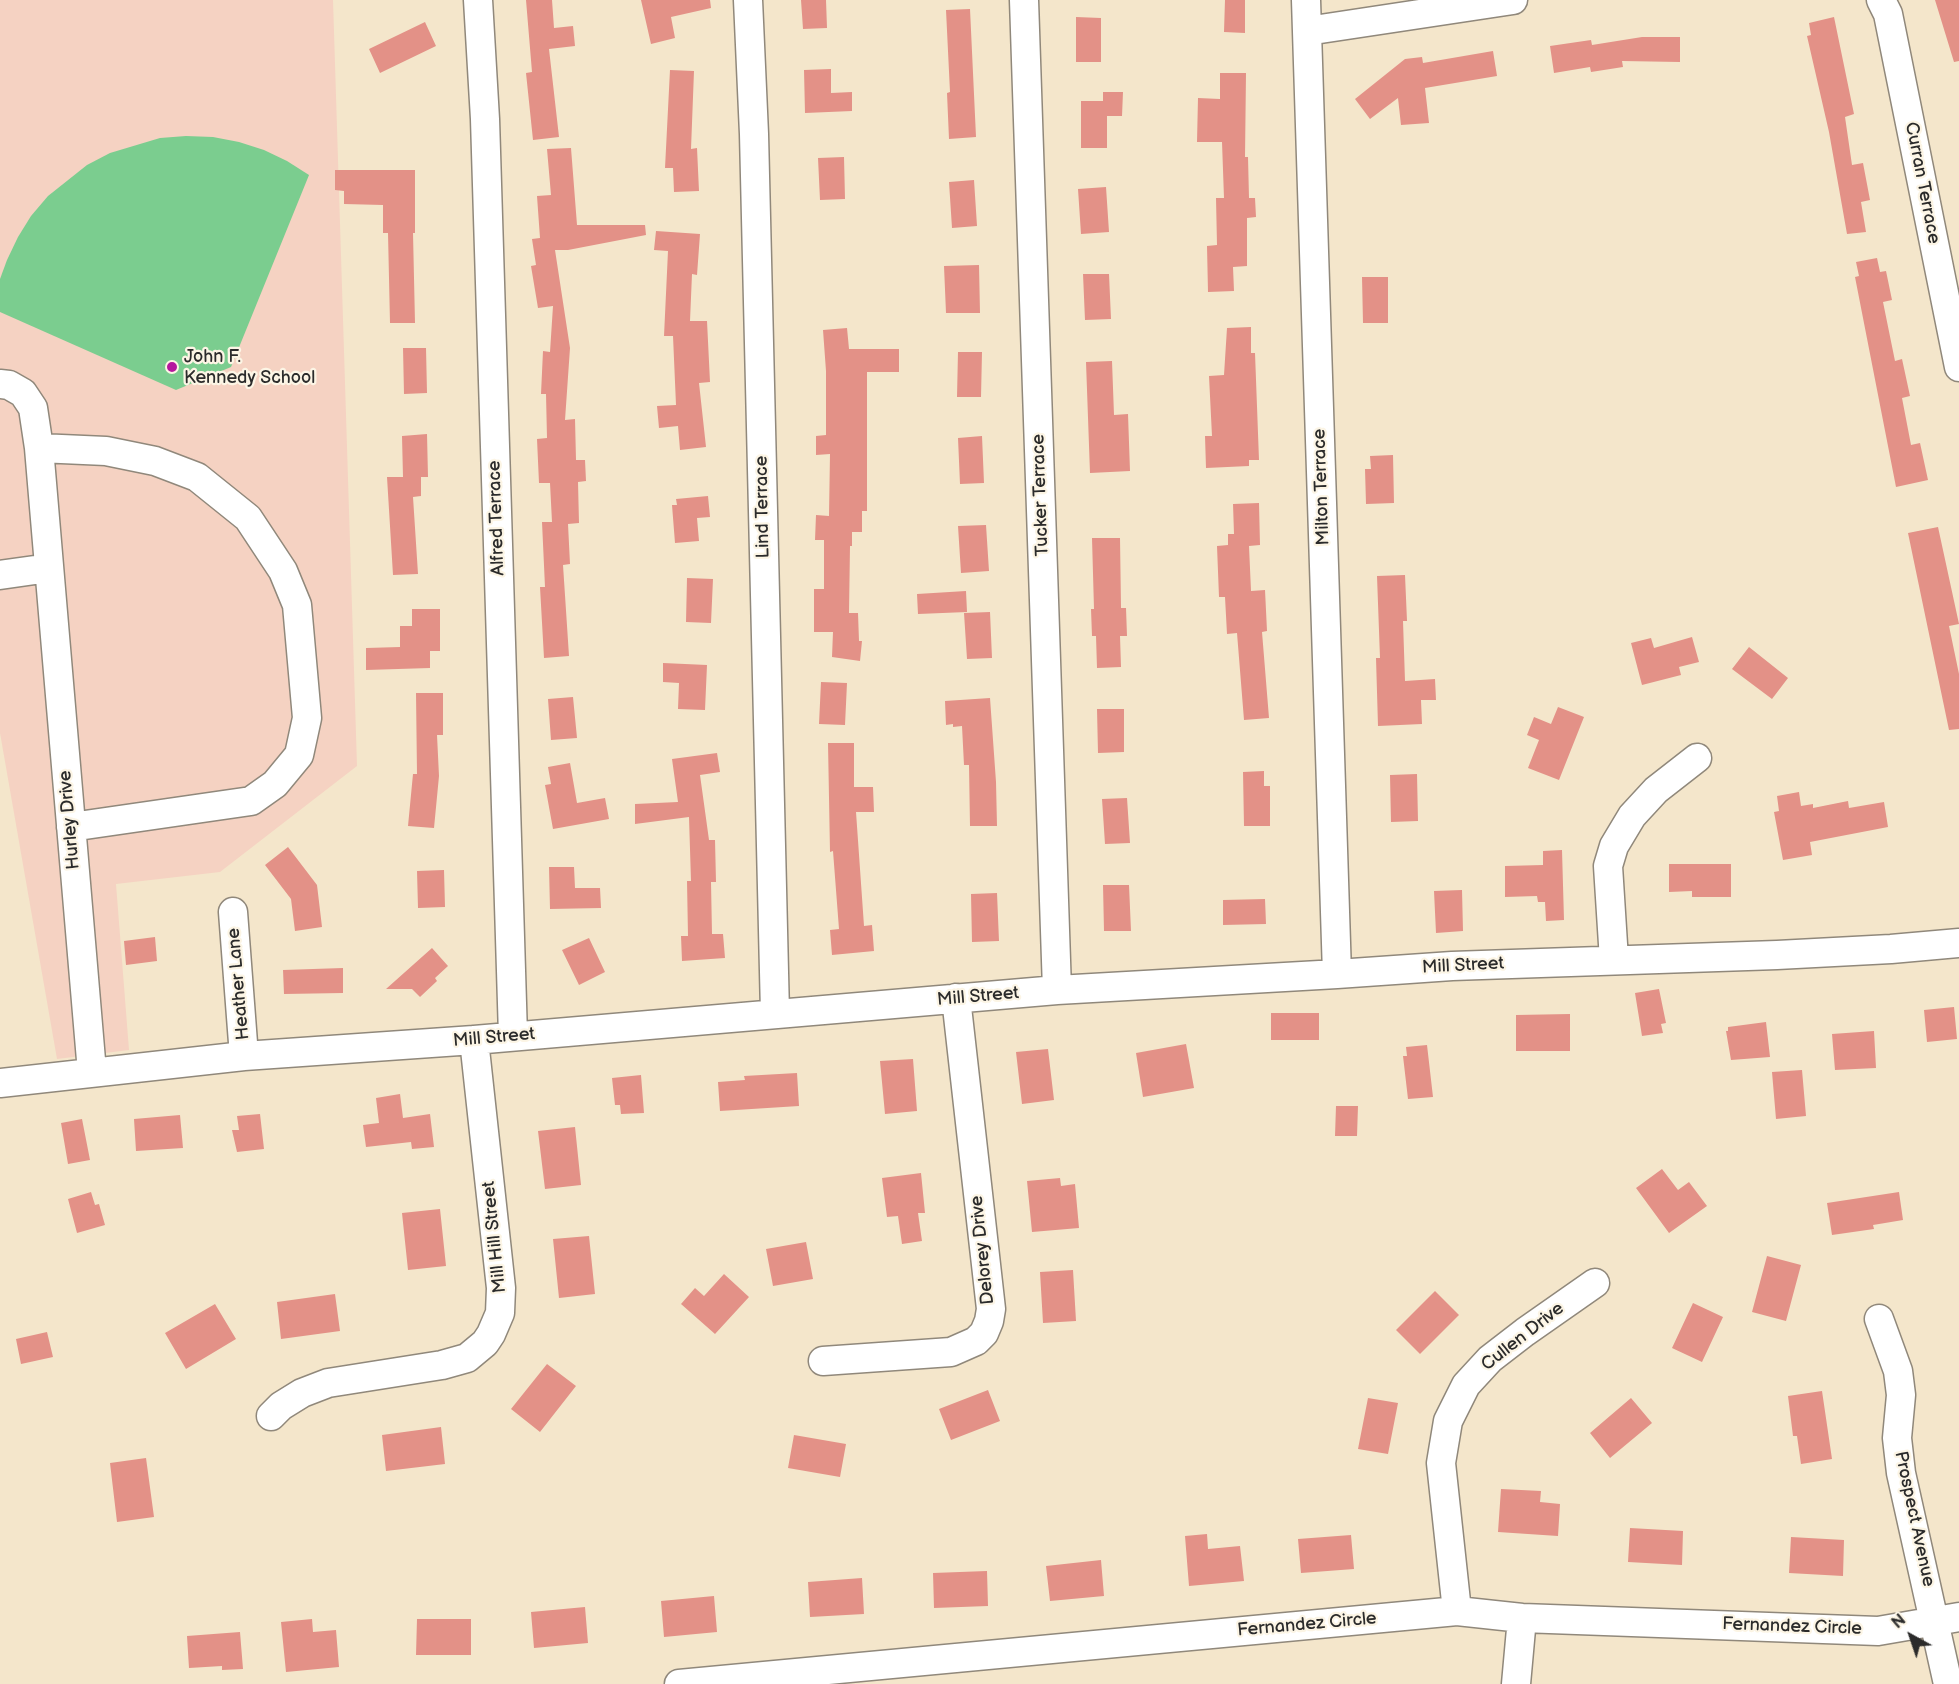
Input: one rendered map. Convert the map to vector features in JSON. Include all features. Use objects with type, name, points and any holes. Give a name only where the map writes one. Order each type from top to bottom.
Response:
[{"type":"street","name":"Alfred Terrace","points":[[478,0],[485,131],[513,1036]]},
{"type":"street","name":"Lind Terrace","points":[[748,0],[754,134],[775,1013]]},
{"type":"street","name":"Tucker Terrace","points":[[1024,0],[1057,990]]},
{"type":"street","name":"Milton Terrace","points":[[1306,0],[1337,974]]},
{"type":"street","points":[[1307,31],[1513,0]]},
{"type":"street","name":"Curran Terrace","points":[[1881,0],[1888,14],[1959,367]]},
{"type":"street","name":"Hurley Drive","points":[[0,384],[9,385],[23,393],[33,408],[39,448],[92,1072]]},
{"type":"street","points":[[39,448],[106,451],[154,461],[197,477],[248,518],[283,571],[297,605],[307,718],[299,754],[275,784],[251,801],[71,827]]},
{"type":"street","points":[[0,575],[48,556]]},
{"type":"street","points":[[1614,960],[1608,866],[1614,846],[1632,816],[1656,790],[1697,758]]},
{"type":"street","name":"Heather Lane","points":[[233,912],[244,1056]]},
{"type":"street","name":"Mill Street","points":[[0,1083],[244,1056],[474,1040],[1057,990],[1452,966],[1777,956],[1959,942]]},
{"type":"street","name":"Delorey Drive","points":[[822,1361],[951,1352],[976,1341],[984,1333],[989,1321],[991,1309],[956,998]]},
{"type":"street","name":"Mill Hill Street","points":[[271,1416],[296,1396],[328,1383],[442,1365],[467,1358],[485,1343],[491,1334],[500,1313],[501,1288],[474,1040]]},
{"type":"street","name":"Cullen Drive","points":[[1457,1611],[1441,1463],[1448,1421],[1466,1385],[1490,1359],[1595,1283]]},
{"type":"street","name":"Prospect Avenue","points":[[1879,1319],[1898,1371],[1901,1395],[1897,1438],[1901,1473],[1947,1620],[1948,1684]]},
{"type":"street","name":"Fernandez Circle","points":[[679,1684],[1457,1611],[1522,1618],[1878,1630],[1947,1620]]},
{"type":"street","points":[[1516,1684],[1522,1618]]},
{"type":"shaded area","name":"John F. Kennedy School","points":[[0,0],[333,0],[357,766],[220,872],[116,884],[129,1050],[57,1059],[0,733]]},
{"type":"green space","points":[[213,137],[239,142],[264,150],[309,175],[231,367],[176,390],[0,312],[0,279],[7,260],[31,216],[48,196],[87,165],[110,153],[160,138]]},
{"type":"building","points":[[526,0],[552,0],[554,28],[573,26],[575,46],[549,49],[559,137],[533,140],[526,73],[532,72]]},
{"type":"building","points":[[641,0],[710,0],[711,8],[671,17],[675,38],[651,44]]},
{"type":"building","points":[[801,0],[826,0],[827,28],[803,29]]},
{"type":"building","points":[[1225,0],[1245,0],[1245,33],[1224,32]]},
{"type":"building","points":[[1935,0],[1959,0],[1959,61],[1954,62]]},
{"type":"building","points":[[970,9],[976,137],[949,139],[947,93],[950,92],[946,10]]},
{"type":"building","points":[[1076,17],[1101,18],[1101,62],[1076,62]]},
{"type":"building","points":[[1834,17],[1854,114],[1845,117],[1852,165],[1863,163],[1870,200],[1861,202],[1866,232],[1847,234],[1829,132],[1807,36],[1811,35],[1809,23]]},
{"type":"building","points":[[425,22],[436,46],[380,73],[369,49]]},
{"type":"building","points":[[1642,37],[1680,37],[1680,62],[1622,61],[1623,67],[1591,72],[1590,67],[1554,73],[1550,46],[1591,40],[1592,45]]},
{"type":"building","points":[[1493,51],[1497,76],[1425,88],[1429,123],[1401,125],[1398,98],[1370,119],[1355,99],[1405,59],[1422,57],[1423,63]]},
{"type":"building","points":[[831,69],[831,93],[852,92],[852,111],[805,113],[804,70]]},
{"type":"building","points":[[670,70],[694,71],[691,149],[697,148],[699,191],[674,192],[673,168],[665,168]]},
{"type":"building","points":[[1220,73],[1246,73],[1245,157],[1248,157],[1249,198],[1255,198],[1256,217],[1247,218],[1247,266],[1233,267],[1234,291],[1208,292],[1207,246],[1217,245],[1216,198],[1224,198],[1222,142],[1197,142],[1198,98],[1220,99]]},
{"type":"building","points":[[1103,92],[1123,92],[1122,116],[1107,116],[1107,148],[1081,148],[1081,101],[1103,101]]},
{"type":"building","points":[[571,148],[577,225],[645,225],[646,235],[568,250],[555,250],[570,348],[565,420],[575,419],[576,460],[585,460],[586,481],[578,482],[579,523],[568,524],[570,564],[563,565],[569,656],[544,658],[540,587],[545,587],[542,522],[552,522],[550,483],[539,483],[537,439],[547,438],[546,394],[541,394],[543,351],[550,352],[553,306],[538,308],[531,266],[536,265],[532,239],[540,238],[537,196],[551,195],[547,149]]},
{"type":"building","points":[[844,157],[845,199],[820,200],[818,158]]},
{"type":"building","points":[[335,170],[415,170],[415,233],[413,233],[415,323],[390,323],[388,233],[383,233],[383,205],[344,204],[344,191],[335,190]]},
{"type":"building","points":[[974,180],[977,226],[952,228],[949,182]]},
{"type":"building","points":[[1106,187],[1109,232],[1081,234],[1078,189]]},
{"type":"building","points":[[656,231],[700,234],[697,275],[692,274],[690,321],[707,321],[710,382],[699,383],[706,447],[680,450],[678,426],[659,428],[657,406],[676,405],[673,336],[664,336],[668,251],[654,250]]},
{"type":"building","points":[[1877,258],[1880,272],[1886,271],[1892,300],[1883,302],[1895,361],[1902,359],[1910,396],[1902,398],[1911,445],[1920,443],[1928,480],[1896,487],[1855,277],[1859,276],[1856,262]]},
{"type":"building","points":[[979,265],[980,313],[946,313],[944,266]]},
{"type":"building","points":[[1083,274],[1109,274],[1111,319],[1085,320]]},
{"type":"building","points":[[1362,277],[1388,277],[1388,323],[1363,323]]},
{"type":"building","points":[[1251,327],[1251,353],[1255,353],[1259,460],[1249,460],[1249,466],[1206,468],[1205,436],[1212,436],[1209,376],[1224,375],[1227,328]]},
{"type":"building","points":[[847,328],[849,349],[899,349],[899,372],[867,372],[867,511],[862,511],[862,532],[852,532],[852,546],[850,546],[849,613],[858,613],[859,641],[862,641],[860,661],[832,657],[833,632],[814,632],[814,589],[824,589],[824,540],[815,540],[816,515],[829,516],[830,454],[816,455],[816,436],[826,435],[826,371],[823,330]]},
{"type":"building","points":[[403,348],[426,348],[427,393],[404,394]]},
{"type":"building","points":[[958,352],[982,352],[981,397],[957,397]]},
{"type":"building","points":[[1112,361],[1114,415],[1128,414],[1130,471],[1090,473],[1086,362]]},
{"type":"building","points":[[427,434],[428,477],[421,477],[421,496],[413,497],[418,574],[393,575],[387,477],[403,477],[402,436]]},
{"type":"building","points":[[982,436],[984,483],[960,484],[958,438]]},
{"type":"building","points":[[1393,455],[1394,503],[1366,504],[1365,469],[1371,469],[1370,456]]},
{"type":"building","points":[[708,496],[710,517],[697,518],[699,541],[675,543],[672,505],[677,505],[676,499]]},
{"type":"building","points":[[1259,503],[1260,545],[1249,546],[1251,591],[1265,590],[1267,631],[1262,632],[1269,718],[1244,720],[1237,633],[1227,634],[1225,597],[1219,597],[1217,546],[1228,545],[1228,534],[1234,534],[1233,504]]},
{"type":"building","points":[[986,525],[989,571],[961,573],[958,526]]},
{"type":"building","points":[[1938,527],[1959,624],[1949,626],[1959,674],[1959,729],[1949,730],[1908,533]]},
{"type":"building","points":[[1092,538],[1120,538],[1121,608],[1126,608],[1127,636],[1120,636],[1121,667],[1097,668],[1096,636],[1092,636],[1091,609],[1094,609]]},
{"type":"building","points":[[1405,575],[1407,621],[1403,621],[1405,681],[1435,679],[1436,700],[1421,700],[1422,724],[1378,726],[1376,658],[1380,658],[1377,576]]},
{"type":"building","points":[[687,578],[713,579],[711,623],[686,622]]},
{"type":"building","points":[[966,591],[967,612],[918,614],[917,594]]},
{"type":"building","points":[[412,609],[440,609],[440,651],[430,651],[430,668],[366,670],[366,648],[400,647],[400,626],[412,626]]},
{"type":"building","points":[[990,612],[992,658],[967,659],[964,613]]},
{"type":"building","points":[[1692,637],[1699,662],[1679,667],[1681,675],[1642,685],[1631,643],[1651,638],[1654,648]]},
{"type":"building","points":[[1749,647],[1788,678],[1772,699],[1732,669]]},
{"type":"building","points":[[663,663],[707,665],[705,710],[678,709],[679,683],[663,682]]},
{"type":"building","points":[[821,682],[847,683],[845,725],[819,724]]},
{"type":"building","points":[[416,693],[443,693],[443,735],[437,735],[439,776],[434,828],[408,826],[413,774],[417,774]]},
{"type":"building","points":[[573,697],[577,738],[551,740],[548,699]]},
{"type":"building","points":[[990,698],[997,826],[970,826],[969,765],[964,765],[962,726],[946,725],[945,701]]},
{"type":"building","points":[[1558,707],[1584,717],[1559,780],[1528,768],[1539,740],[1527,735],[1534,717],[1551,724]]},
{"type":"building","points":[[1097,709],[1124,709],[1124,752],[1098,753]]},
{"type":"building","points":[[828,743],[854,743],[854,787],[873,787],[874,812],[856,812],[864,926],[872,925],[874,951],[832,955],[830,930],[839,929],[833,851],[830,852]]},
{"type":"building","points":[[717,753],[720,772],[700,775],[709,840],[715,840],[716,882],[711,882],[712,934],[723,934],[725,958],[682,961],[681,936],[688,936],[687,881],[691,881],[689,817],[635,824],[635,804],[678,802],[672,759]]},
{"type":"building","points":[[570,763],[577,803],[605,798],[609,819],[553,829],[545,785],[551,784],[548,767]]},
{"type":"building","points":[[1264,771],[1264,786],[1270,786],[1270,826],[1244,826],[1243,772]]},
{"type":"building","points":[[1417,774],[1418,821],[1391,822],[1390,775]]},
{"type":"building","points":[[1799,792],[1801,806],[1813,804],[1813,808],[1848,801],[1849,808],[1884,802],[1888,827],[1810,842],[1812,855],[1783,860],[1774,812],[1779,811],[1777,796]]},
{"type":"building","points":[[1127,798],[1130,843],[1105,844],[1102,799]]},
{"type":"building","points":[[288,847],[317,885],[322,927],[295,931],[291,899],[265,865]]},
{"type":"building","points":[[1562,850],[1564,920],[1546,921],[1545,902],[1538,902],[1537,896],[1505,897],[1505,866],[1543,865],[1543,851]]},
{"type":"building","points":[[1669,864],[1731,864],[1731,897],[1692,897],[1692,891],[1669,892]]},
{"type":"building","points":[[549,867],[574,867],[575,888],[600,888],[601,908],[550,909]]},
{"type":"building","points":[[444,870],[445,907],[418,908],[417,871]]},
{"type":"building","points":[[1103,885],[1129,885],[1131,931],[1104,931]]},
{"type":"building","points":[[1462,890],[1463,931],[1436,933],[1434,891]]},
{"type":"building","points":[[997,893],[999,941],[972,942],[971,894]]},
{"type":"building","points":[[1265,899],[1266,924],[1223,925],[1223,900]]},
{"type":"building","points":[[155,937],[157,961],[126,965],[124,941]]},
{"type":"building","points":[[589,938],[605,972],[579,985],[562,950]]},
{"type":"building","points":[[432,948],[448,966],[435,978],[437,981],[420,997],[412,989],[386,989]]},
{"type":"building","points":[[343,968],[343,993],[284,994],[283,970]]},
{"type":"building","points":[[1659,989],[1666,1023],[1661,1024],[1663,1033],[1642,1036],[1635,993]]},
{"type":"building","points":[[1954,1007],[1957,1039],[1927,1042],[1924,1010]]},
{"type":"building","points":[[1271,1013],[1319,1013],[1319,1040],[1271,1040]]},
{"type":"building","points":[[1570,1014],[1570,1051],[1516,1051],[1516,1015]]},
{"type":"building","points":[[1766,1022],[1770,1057],[1731,1060],[1726,1031],[1728,1027]]},
{"type":"building","points":[[1874,1031],[1876,1068],[1835,1070],[1832,1034]]},
{"type":"building","points":[[1186,1044],[1194,1088],[1143,1097],[1136,1053]]},
{"type":"building","points":[[1427,1045],[1433,1097],[1408,1099],[1403,1056],[1407,1056],[1406,1047]]},
{"type":"building","points":[[1048,1049],[1054,1100],[1022,1104],[1016,1052]]},
{"type":"building","points":[[913,1059],[917,1111],[885,1114],[880,1061]]},
{"type":"building","points":[[1802,1070],[1806,1116],[1776,1119],[1772,1072]]},
{"type":"building","points":[[797,1073],[799,1106],[720,1111],[718,1082],[745,1080],[744,1076]]},
{"type":"building","points":[[641,1075],[644,1113],[621,1114],[620,1105],[615,1105],[612,1078]]},
{"type":"building","points":[[400,1094],[403,1118],[430,1114],[434,1147],[412,1149],[411,1142],[366,1147],[363,1125],[379,1123],[376,1098]]},
{"type":"building","points":[[1336,1106],[1358,1106],[1357,1136],[1335,1136]]},
{"type":"building","points":[[260,1114],[264,1149],[237,1152],[232,1130],[239,1130],[237,1116]]},
{"type":"building","points":[[180,1115],[183,1148],[136,1151],[134,1119]]},
{"type":"building","points":[[82,1119],[90,1160],[68,1164],[61,1123]]},
{"type":"building","points":[[575,1127],[581,1185],[545,1189],[538,1131]]},
{"type":"building","points":[[1662,1169],[1678,1190],[1689,1182],[1707,1206],[1669,1233],[1636,1188]]},
{"type":"building","points":[[921,1173],[925,1213],[918,1213],[922,1241],[902,1244],[898,1216],[887,1217],[882,1178]]},
{"type":"building","points":[[1060,1178],[1061,1186],[1075,1184],[1079,1228],[1032,1232],[1027,1181]]},
{"type":"building","points":[[91,1192],[95,1205],[99,1204],[105,1225],[77,1233],[68,1199]]},
{"type":"building","points":[[1899,1192],[1903,1220],[1873,1225],[1874,1229],[1832,1235],[1827,1203]]},
{"type":"building","points":[[440,1209],[446,1266],[408,1270],[402,1213]]},
{"type":"building","points":[[589,1236],[595,1294],[559,1298],[553,1239]]},
{"type":"building","points":[[806,1242],[813,1279],[773,1286],[766,1249]]},
{"type":"building","points":[[1767,1256],[1801,1265],[1786,1321],[1752,1312]]},
{"type":"building","points":[[1073,1270],[1076,1321],[1043,1323],[1040,1272]]},
{"type":"building","points":[[724,1274],[749,1297],[715,1334],[681,1304],[695,1288],[704,1296]]},
{"type":"building","points":[[1435,1291],[1459,1315],[1420,1354],[1396,1330]]},
{"type":"building","points":[[335,1294],[340,1331],[281,1339],[277,1302]]},
{"type":"building","points":[[1693,1303],[1723,1317],[1702,1362],[1672,1348]]},
{"type":"building","points":[[215,1304],[236,1339],[186,1369],[165,1333]]},
{"type":"building","points":[[47,1332],[53,1357],[21,1364],[16,1339]]},
{"type":"building","points":[[547,1364],[576,1386],[540,1432],[511,1409]]},
{"type":"building","points":[[988,1390],[1000,1421],[951,1440],[939,1409]]},
{"type":"building","points":[[1822,1391],[1832,1459],[1801,1464],[1797,1436],[1793,1436],[1788,1396]]},
{"type":"building","points":[[1368,1398],[1398,1403],[1388,1454],[1358,1449]]},
{"type":"building","points":[[1631,1398],[1652,1423],[1610,1458],[1590,1433]]},
{"type":"building","points":[[441,1427],[445,1464],[386,1471],[382,1435]]},
{"type":"building","points":[[794,1435],[846,1444],[840,1477],[788,1468]]},
{"type":"building","points":[[146,1458],[154,1517],[117,1522],[110,1463]]},
{"type":"building","points":[[1501,1489],[1541,1491],[1540,1502],[1560,1504],[1558,1536],[1498,1532]]},
{"type":"building","points":[[1630,1528],[1683,1531],[1682,1565],[1628,1562]]},
{"type":"building","points":[[1207,1534],[1208,1549],[1240,1546],[1244,1581],[1189,1586],[1185,1536]]},
{"type":"building","points":[[1351,1535],[1354,1569],[1301,1573],[1298,1539]]},
{"type":"building","points":[[1791,1537],[1844,1540],[1843,1576],[1789,1573]]},
{"type":"building","points":[[1101,1560],[1104,1596],[1050,1601],[1046,1566]]},
{"type":"building","points":[[987,1571],[988,1606],[934,1608],[933,1573]]},
{"type":"building","points":[[862,1578],[864,1614],[810,1617],[808,1582]]},
{"type":"building","points":[[714,1596],[717,1632],[664,1637],[661,1601]]},
{"type":"building","points":[[585,1607],[588,1643],[534,1648],[531,1612]]},
{"type":"building","points":[[312,1619],[313,1632],[336,1630],[339,1667],[286,1672],[281,1622]]},
{"type":"building","points":[[417,1619],[471,1619],[471,1655],[416,1655]]},
{"type":"building","points":[[240,1632],[243,1669],[222,1670],[222,1666],[189,1668],[187,1636]]},
{"type":"place","name":"John F. Kennedy School","points":[[172,367]]}]
